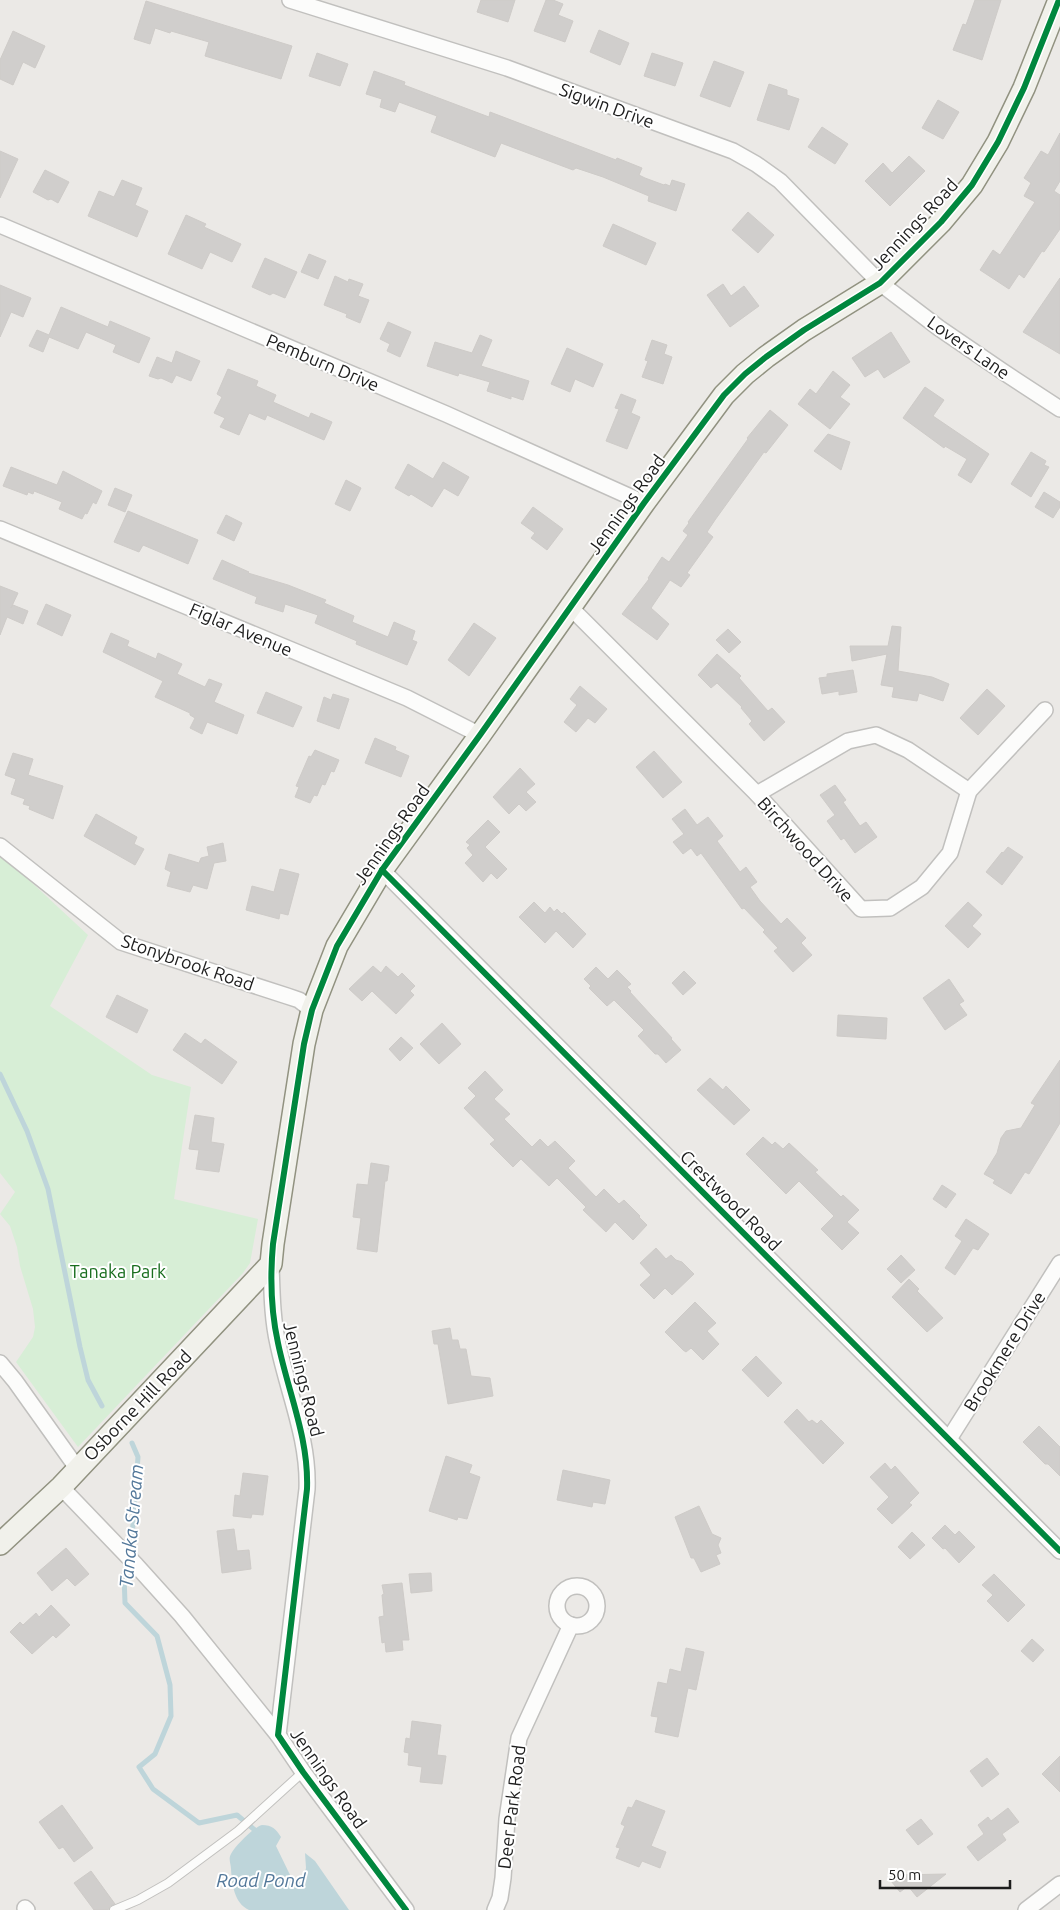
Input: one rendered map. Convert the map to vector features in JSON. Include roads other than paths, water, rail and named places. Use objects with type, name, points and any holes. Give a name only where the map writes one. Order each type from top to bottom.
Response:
[{"type":"street","name":"Sigwin Drive","points":[[290,0],[507,68],[733,151],[780,181],[880,283]]},
{"type":"street","name":"Jennings Road","points":[[406,1910],[303,1772],[278,1735],[308,1489],[308,1469],[303,1438],[285,1376],[272,1314],[271,1264],[304,1044],[312,1010],[337,946],[382,870],[644,503],[724,395],[766,356],[880,283],[941,222],[972,185],[1002,135],[1024,88],[1059,0]]},
{"type":"street","name":"Pemburn Drive","points":[[0,225],[446,414],[644,503]]},
{"type":"street","name":"Lovers Lane","points":[[880,283],[939,328],[1060,408]]},
{"type":"street","name":"Figlar Avenue","points":[[0,529],[407,698],[480,735]]},
{"type":"street","name":"Birchwood Drive","points":[[570,607],[757,794],[861,909],[890,908],[922,887],[950,853],[969,791],[1045,710]]},
{"type":"street","points":[[757,794],[848,741],[876,736],[908,750],[969,791]]},
{"type":"street","name":"Stonybrook Road","points":[[0,846],[121,942],[299,1000],[312,1010]]},
{"type":"street","name":"Crestwood Road","points":[[382,870],[948,1440],[1060,1550]]},
{"type":"street","name":"Brookmere Drive","points":[[948,1440],[1060,1263]]},
{"type":"street","name":"Osborne Hill Road","points":[[0,1544],[61,1487],[271,1264]]},
{"type":"street","points":[[0,1362],[15,1380],[77,1468]]},
{"type":"street","points":[[61,1487],[182,1616],[278,1735]]},
{"type":"street","name":"Deer Park Road","points":[[495,1910],[500,1898],[503,1878],[507,1819],[519,1738],[571,1624]]},
{"type":"street","points":[[1026,1910],[1060,1884]]},
{"type":"lane","points":[[114,1910],[138,1900],[168,1883],[240,1830],[303,1772]]},
{"type":"water","name":"Road Pond","points":[[262,1825],[273,1828],[281,1837],[276,1846],[292,1879],[297,1883],[303,1880],[306,1868],[305,1853],[315,1861],[349,1910],[249,1910],[244,1907],[237,1898],[233,1887],[230,1856],[245,1837]]},
{"type":"waterway","name":"Tanaka Stream","points":[[0,1074],[27,1131],[48,1189],[88,1380],[102,1406]]},
{"type":"waterway","name":"Tanaka Stream","points":[[129,1553],[138,1457],[132,1443]]},
{"type":"waterway","name":"Tanaka Stream","points":[[127,1561],[124,1575],[125,1603],[157,1636],[170,1685],[171,1716],[155,1754],[139,1767],[153,1789],[199,1823],[237,1815],[256,1831],[256,1834]]},
{"type":"park label","name":"Tanaka Park","points":[[118,1271]]}]
